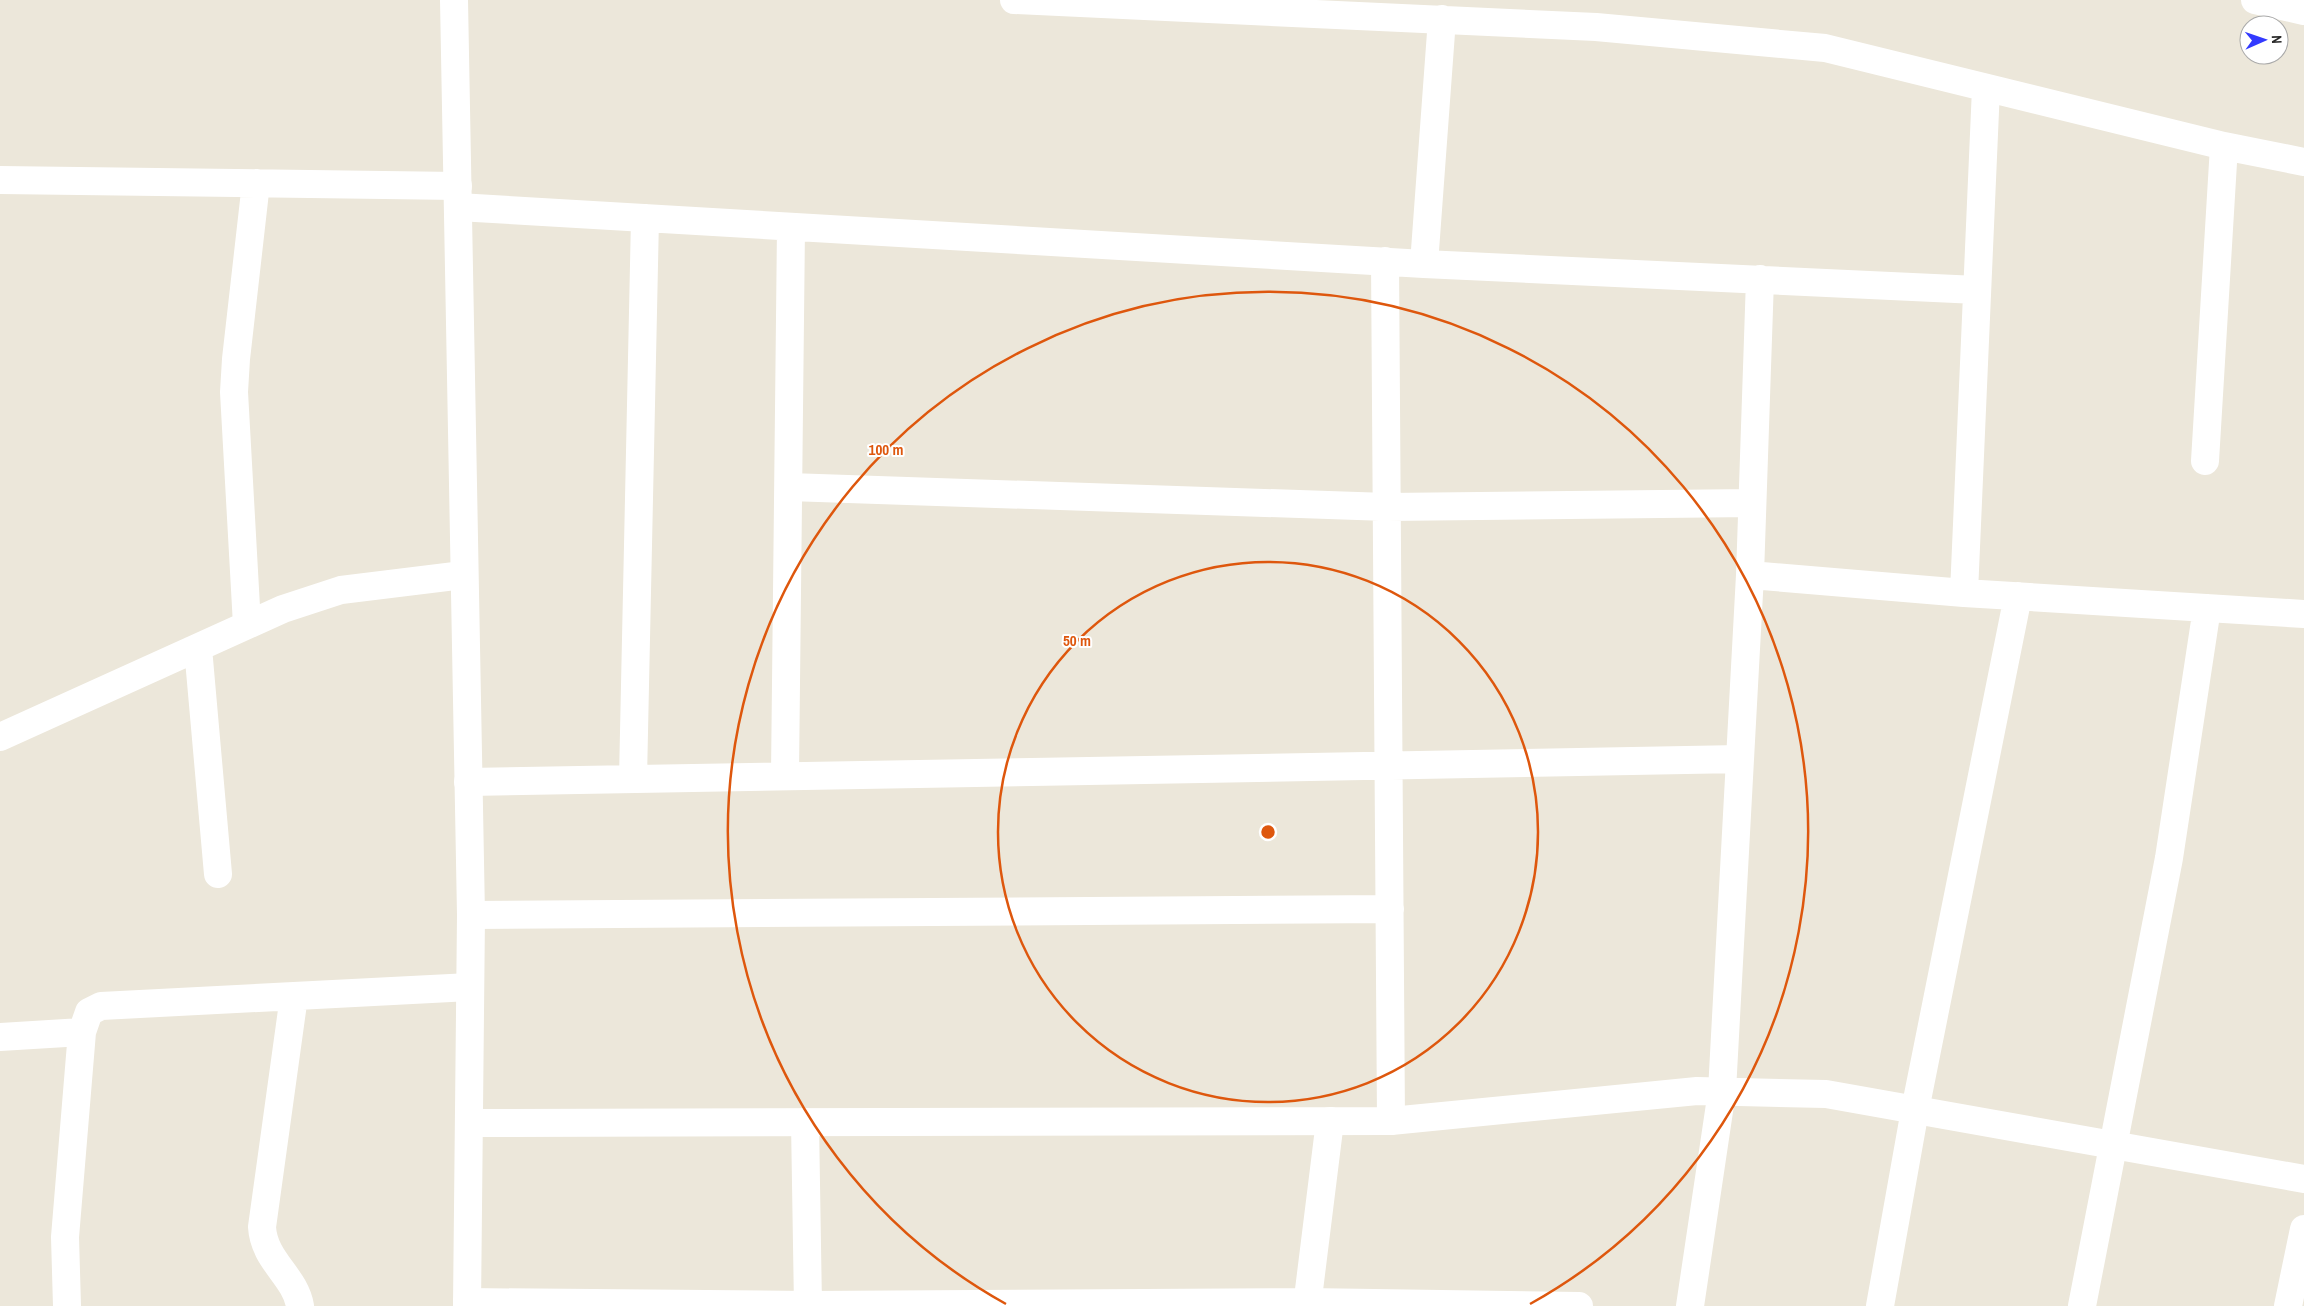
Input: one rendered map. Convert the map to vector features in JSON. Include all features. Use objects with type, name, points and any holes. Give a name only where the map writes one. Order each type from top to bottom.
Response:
[{"type":"street","points":[[454,0],[471,915],[467,1304],[808,1306],[1307,1304],[1579,1306]]},
{"type":"street","points":[[1014,0],[1100,2],[1596,27],[1825,48],[2224,146],[2304,162]]},
{"type":"street","points":[[2255,0],[2304,11]]},
{"type":"street","points":[[1424,264],[1442,19]]},
{"type":"street","points":[[1964,593],[1986,88]]},
{"type":"street","points":[[2205,461],[2224,146]]},
{"type":"street","points":[[0,180],[256,184],[458,197],[645,218],[791,227],[1424,264],[1977,290]]},
{"type":"street","points":[[247,625],[234,392],[256,184]]},
{"type":"street","points":[[634,779],[645,218]]},
{"type":"street","points":[[785,775],[791,227]]},
{"type":"street","points":[[1385,261],[1392,1121]]},
{"type":"street","points":[[1690,1306],[1722,1091],[1750,575],[1760,279]]},
{"type":"street","points":[[788,487],[1387,507],[1752,503]]},
{"type":"street","points":[[0,737],[247,625],[305,601],[341,590],[464,575]]},
{"type":"street","points":[[1750,575],[1964,593],[2304,614]]},
{"type":"street","points":[[1880,1306],[1915,1110],[2018,596]]},
{"type":"street","points":[[2082,1306],[2169,858],[2207,608]]},
{"type":"street","points":[[198,648],[218,874]]},
{"type":"street","points":[[468,782],[785,775],[1389,767],[1740,759]]},
{"type":"street","points":[[471,915],[1390,909]]},
{"type":"street","points":[[67,1306],[65,1238],[82,1032],[89,1012],[101,1006],[470,987]]},
{"type":"street","points":[[294,996],[262,1227],[263,1241],[269,1254],[298,1294],[300,1306]]},
{"type":"street","points":[[0,1037],[82,1032]]},
{"type":"street","points":[[469,1122],[1392,1121],[1697,1092],[1826,1094],[2304,1179]]},
{"type":"street","points":[[1307,1304],[1330,1121]]},
{"type":"street","points":[[805,1122],[808,1306]]},
{"type":"street","points":[[2288,1306],[2304,1229]]}]
